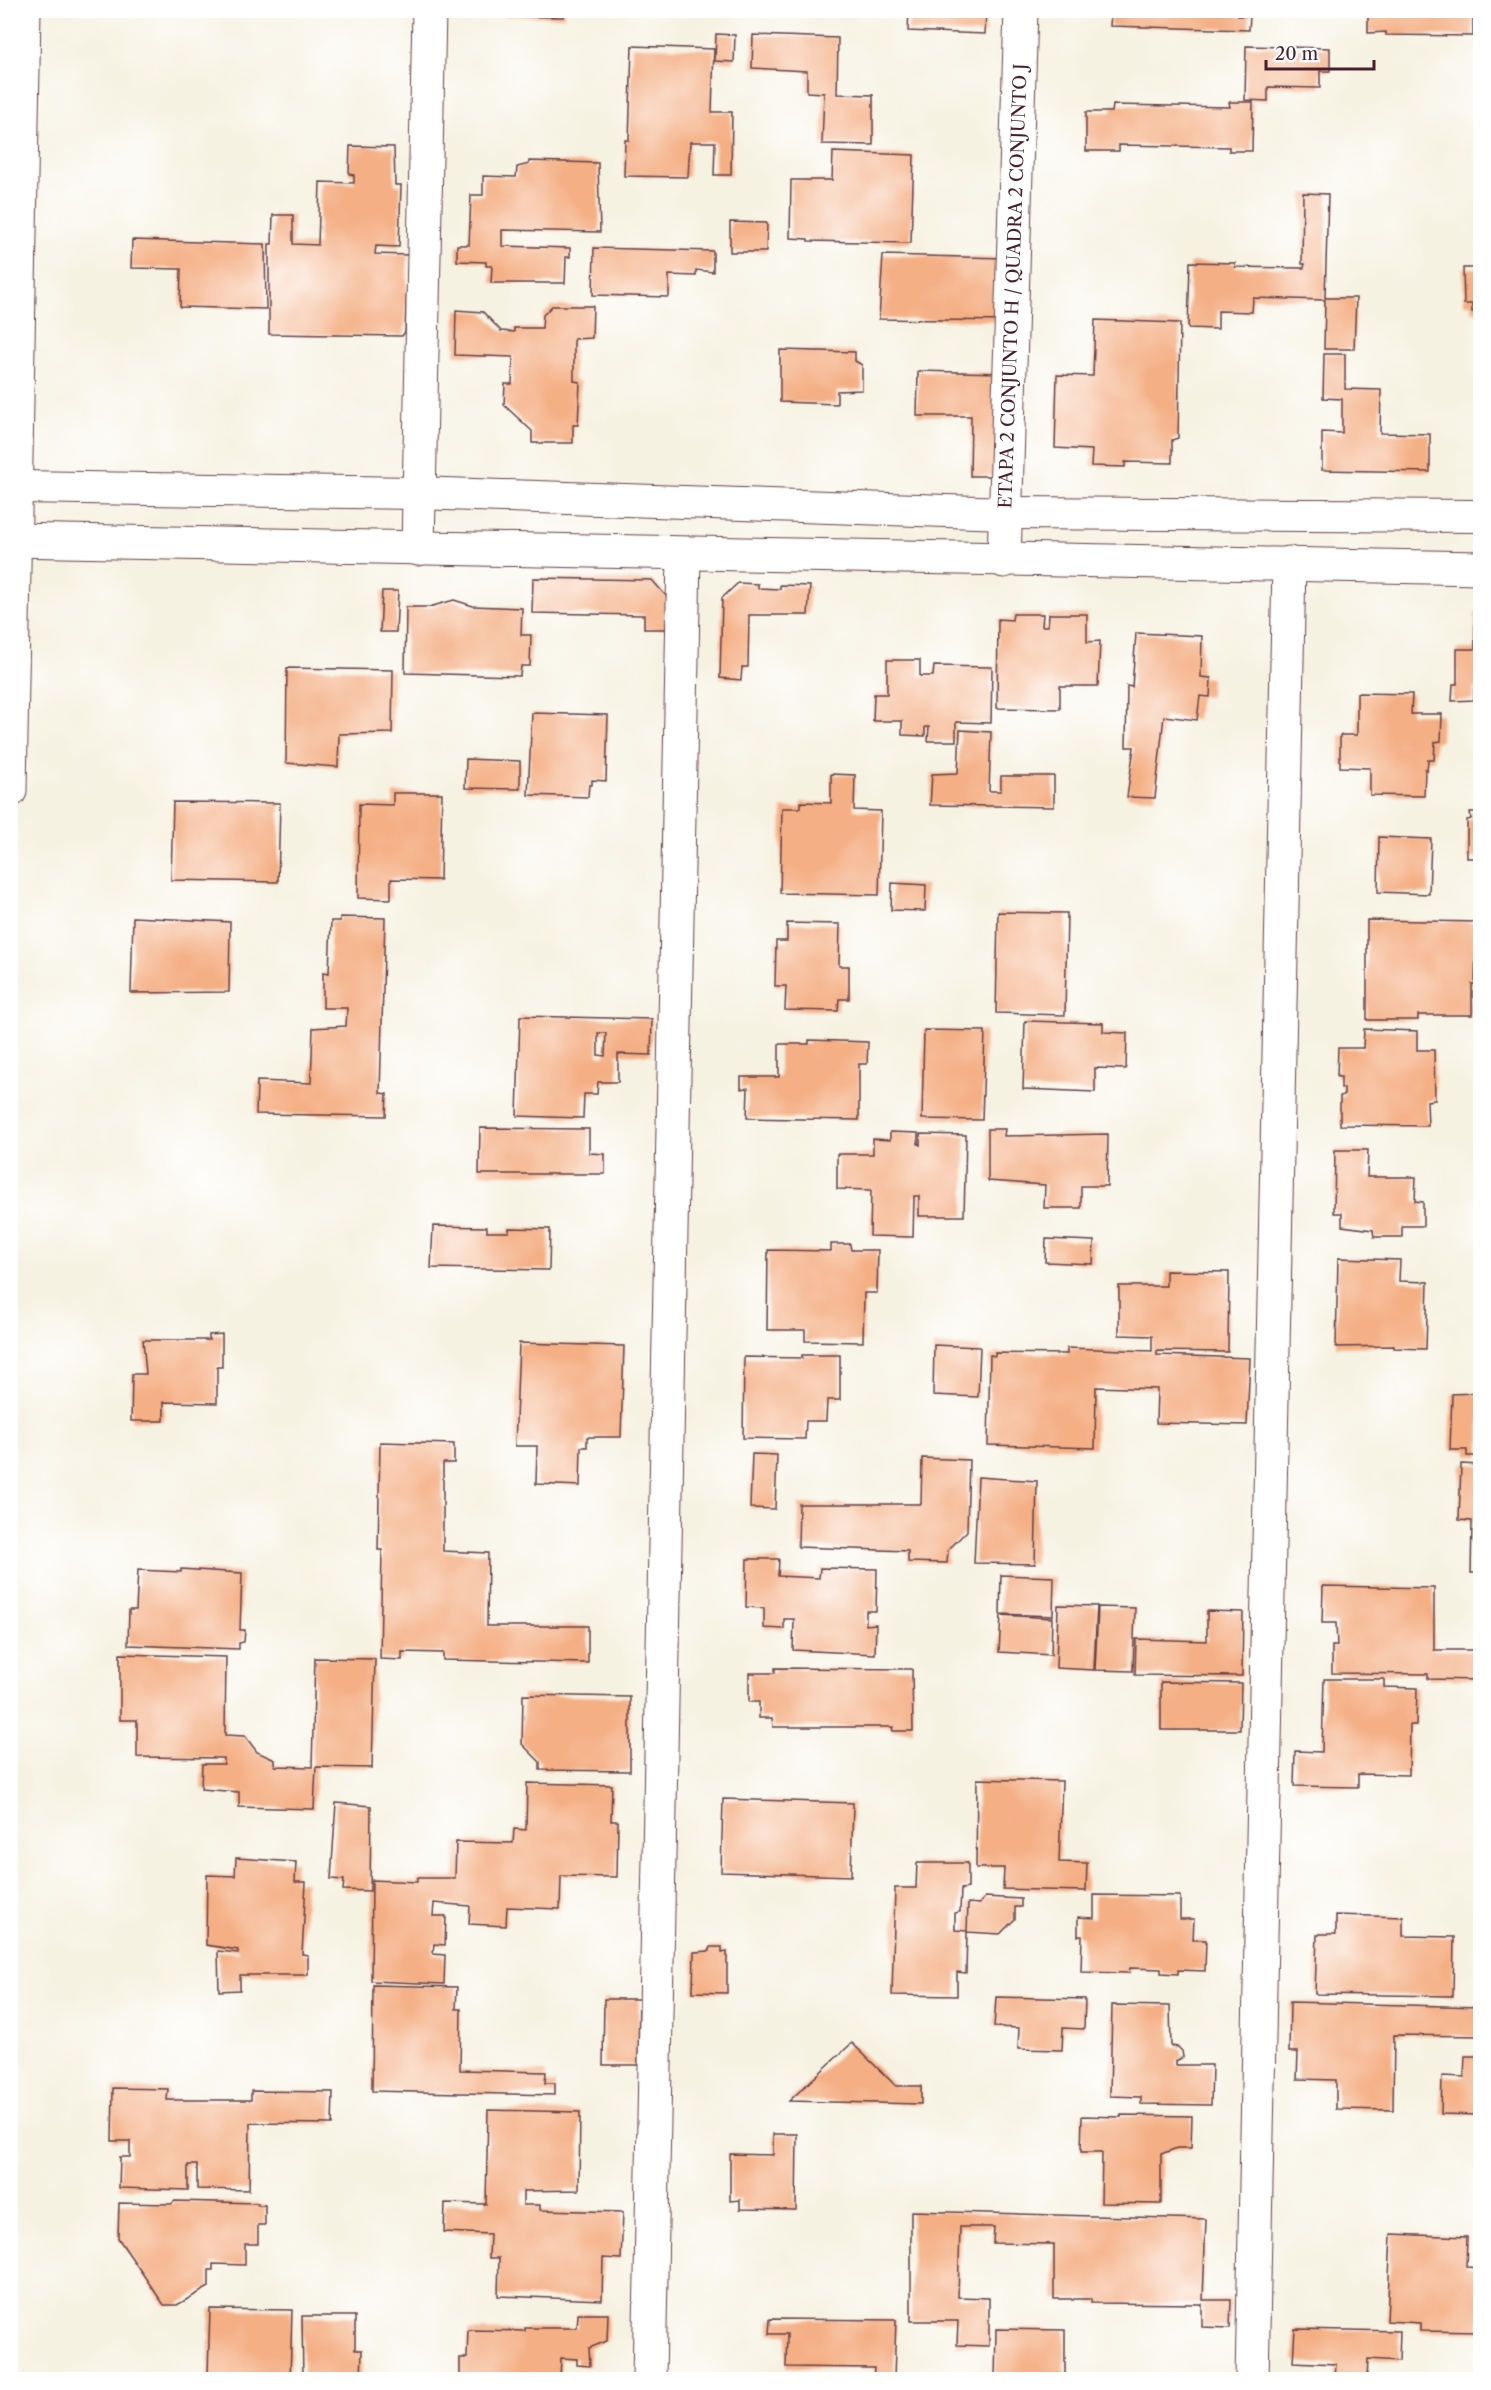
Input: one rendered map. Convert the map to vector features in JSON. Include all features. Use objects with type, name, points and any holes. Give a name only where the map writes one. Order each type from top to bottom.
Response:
[{"type":"street","points":[[10,791],[24,10]]},
{"type":"street","points":[[418,549],[417,493],[429,10]]},
{"type":"street","name":"ETAPA 2 CONJUNTO H / QUADRA 2 CONJUNTO J","points":[[1004,561],[1021,10]]},
{"type":"street","points":[[14,487],[417,493],[1006,513],[1480,516]]},
{"type":"street","points":[[14,540],[1004,561],[1289,563],[1480,568]]},
{"type":"street","points":[[649,2379],[684,554]]},
{"type":"street","points":[[1252,2379],[1289,563]]},
{"type":"building","points":[[204,10],[257,10],[257,13]]},
{"type":"building","points":[[488,10],[565,10],[564,17],[487,16]]},
{"type":"building","points":[[909,10],[986,10],[985,34],[908,31]]},
{"type":"building","points":[[1111,10],[1238,10],[1238,16],[1250,16],[1249,30],[1110,26]]},
{"type":"building","points":[[1368,10],[1473,10],[1473,36],[1368,33]]},
{"type":"building","points":[[716,34],[735,35],[734,62],[715,61]]},
{"type":"building","points":[[753,35],[838,38],[837,94],[873,95],[873,145],[822,144],[824,93],[807,92],[807,71],[752,68]]},
{"type":"building","points":[[632,46],[714,49],[712,112],[732,112],[731,175],[714,175],[715,142],[690,142],[688,177],[624,176],[625,140],[629,140]]},
{"type":"building","points":[[1246,46],[1330,48],[1330,71],[1320,71],[1320,88],[1268,87],[1268,101],[1245,100]]},
{"type":"building","points":[[1229,102],[1253,102],[1252,151],[1229,151],[1229,147],[1119,145],[1119,151],[1086,151],[1086,112],[1112,112],[1113,105],[1230,107]]},
{"type":"building","points":[[350,146],[394,147],[395,185],[401,185],[399,247],[376,246],[375,254],[408,255],[405,332],[402,336],[269,334],[269,244],[272,244],[273,215],[293,215],[293,244],[318,245],[320,182],[354,183],[354,175],[349,174]]},
{"type":"building","points":[[833,152],[914,155],[911,243],[808,241],[808,239],[790,238],[791,180],[832,180]]},
{"type":"building","points":[[529,161],[598,163],[600,232],[502,230],[502,246],[570,248],[570,257],[566,257],[565,283],[491,283],[492,266],[486,266],[486,262],[457,261],[457,245],[469,245],[471,195],[483,195],[483,176],[516,177],[517,167],[529,164]]},
{"type":"building","points":[[1303,193],[1328,194],[1325,298],[1356,298],[1354,349],[1324,349],[1325,300],[1253,298],[1252,312],[1218,311],[1218,329],[1188,328],[1190,262],[1235,263],[1235,267],[1304,268],[1305,264],[1302,264]]},
{"type":"building","points":[[730,222],[767,223],[766,252],[730,252]]},
{"type":"building","points":[[132,240],[265,244],[266,309],[180,307],[181,269],[131,268]]},
{"type":"building","points":[[594,248],[713,251],[713,272],[696,270],[696,276],[669,275],[669,297],[593,295]]},
{"type":"building","points":[[883,255],[1005,258],[1005,321],[879,319]]},
{"type":"building","points":[[1463,268],[1480,268],[1480,312],[1472,312],[1472,304],[1464,304]]},
{"type":"building","points":[[552,306],[593,306],[592,338],[574,339],[574,381],[580,382],[578,425],[573,425],[573,443],[532,443],[532,431],[504,405],[505,384],[512,384],[513,357],[455,355],[456,310],[483,312],[501,331],[514,332],[514,328],[542,328],[543,315]]},
{"type":"building","points":[[1095,320],[1180,323],[1178,438],[1172,440],[1172,463],[1125,462],[1125,467],[1091,466],[1092,450],[1055,448],[1057,375],[1093,376]]},
{"type":"building","points":[[780,350],[855,352],[855,361],[862,365],[862,390],[837,391],[837,404],[780,402]]},
{"type":"building","points":[[1324,354],[1345,354],[1345,389],[1381,390],[1380,433],[1430,434],[1430,472],[1322,470],[1322,432],[1342,433],[1342,399],[1323,398]]},
{"type":"building","points":[[918,371],[999,373],[997,476],[970,476],[971,416],[917,416]]},
{"type":"building","points":[[533,578],[652,580],[667,597],[667,629],[644,629],[644,615],[532,613]]},
{"type":"building","points":[[738,583],[758,584],[758,588],[780,589],[780,585],[810,586],[808,615],[749,615],[748,667],[742,667],[741,680],[720,678],[722,598]]},
{"type":"building","points":[[382,591],[398,591],[396,632],[380,632]]},
{"type":"building","points":[[454,600],[473,606],[522,608],[521,635],[531,635],[530,666],[521,666],[520,676],[405,673],[406,607],[429,607]]},
{"type":"building","points":[[1475,613],[1480,613],[1480,689],[1474,689],[1474,700],[1452,701],[1453,684],[1457,684],[1457,649],[1475,649]]},
{"type":"building","points":[[1013,614],[1043,614],[1042,626],[1048,626],[1049,614],[1087,614],[1087,642],[1100,641],[1098,686],[1060,686],[1060,709],[997,708],[998,619],[1012,620]]},
{"type":"building","points":[[1136,633],[1202,636],[1201,677],[1211,678],[1210,697],[1200,696],[1197,720],[1164,716],[1155,798],[1127,797],[1134,747],[1126,747],[1127,686],[1132,687]]},
{"type":"building","points":[[887,660],[920,660],[920,676],[933,676],[934,666],[992,667],[991,723],[956,722],[956,741],[928,741],[929,727],[925,727],[925,736],[902,735],[902,721],[873,721],[874,694],[887,694]]},
{"type":"building","points":[[287,668],[393,670],[392,733],[339,734],[338,767],[286,763]]},
{"type":"building","points":[[1357,693],[1412,694],[1411,714],[1442,714],[1441,741],[1435,742],[1434,760],[1428,760],[1427,770],[1425,769],[1424,796],[1370,795],[1370,768],[1340,767],[1340,735],[1357,735]]},
{"type":"building","points":[[532,713],[608,715],[606,781],[592,780],[588,797],[528,795]]},
{"type":"building","points":[[960,730],[991,732],[989,791],[1001,791],[1001,776],[1054,776],[1054,807],[930,805],[932,774],[958,773]]},
{"type":"building","points":[[466,759],[520,761],[520,789],[465,788]]},
{"type":"building","points":[[831,774],[855,775],[854,810],[881,811],[879,895],[780,893],[782,808],[801,808],[801,802],[831,803]]},
{"type":"building","points":[[393,793],[442,793],[440,880],[391,879],[391,899],[358,898],[359,804],[393,805]]},
{"type":"building","points":[[173,802],[280,803],[278,882],[171,880]]},
{"type":"building","points":[[1470,812],[1480,812],[1480,858],[1467,858],[1467,820],[1471,819]]},
{"type":"building","points":[[1379,837],[1431,839],[1429,894],[1378,892]]},
{"type":"building","points":[[892,883],[926,885],[925,911],[891,910]]},
{"type":"building","points":[[998,912],[1067,913],[1065,1015],[996,1013]]},
{"type":"building","points":[[133,917],[230,922],[229,992],[131,993]]},
{"type":"building","points":[[340,917],[385,918],[380,1093],[387,1094],[386,1116],[256,1114],[257,1081],[311,1083],[313,1028],[346,1026],[347,1008],[323,1008],[323,972],[329,973],[331,921],[340,921]]},
{"type":"building","points":[[1367,920],[1480,922],[1480,944],[1476,944],[1475,984],[1472,984],[1472,1015],[1418,1015],[1418,1020],[1367,1020]]},
{"type":"building","points":[[787,923],[840,924],[839,966],[849,966],[849,999],[839,999],[838,1011],[785,1010],[786,986],[775,986],[776,941],[787,941]]},
{"type":"building","points":[[520,1016],[652,1019],[651,1055],[618,1054],[618,1082],[598,1082],[597,1094],[584,1094],[583,1118],[517,1116]],"holes":[[[598,1033],[606,1033],[605,1056],[598,1055]]]},
{"type":"building","points":[[1025,1021],[1103,1023],[1103,1032],[1127,1033],[1126,1069],[1095,1068],[1095,1092],[1023,1089]]},
{"type":"building","points":[[1364,1029],[1417,1031],[1417,1050],[1434,1050],[1435,1100],[1427,1101],[1428,1126],[1340,1125],[1340,1096],[1344,1095],[1344,1088],[1341,1088],[1341,1077],[1337,1077],[1338,1048],[1363,1048]]},
{"type":"building","points":[[924,1030],[985,1031],[982,1120],[922,1119]]},
{"type":"building","points":[[809,1040],[868,1042],[867,1064],[859,1064],[859,1120],[747,1118],[748,1088],[741,1089],[741,1077],[779,1077],[779,1044],[809,1044]]},
{"type":"building","points":[[480,1128],[589,1129],[589,1153],[605,1154],[605,1174],[479,1174]]},
{"type":"building","points":[[988,1129],[1005,1129],[1004,1136],[1108,1134],[1107,1186],[1081,1186],[1081,1208],[1044,1208],[1045,1185],[988,1181]]},
{"type":"building","points":[[890,1132],[918,1133],[918,1144],[920,1145],[920,1134],[966,1135],[964,1216],[919,1216],[919,1196],[914,1196],[913,1237],[870,1236],[871,1190],[837,1189],[837,1154],[873,1154],[873,1139],[890,1140]]},
{"type":"building","points":[[1335,1150],[1368,1150],[1367,1177],[1416,1177],[1415,1201],[1423,1202],[1423,1226],[1402,1226],[1402,1237],[1374,1237],[1373,1230],[1342,1226],[1342,1213],[1334,1213]]},
{"type":"building","points":[[433,1226],[487,1227],[487,1232],[509,1232],[509,1228],[550,1229],[549,1270],[431,1268]]},
{"type":"building","points":[[1046,1239],[1094,1241],[1093,1264],[1045,1262]]},
{"type":"building","points":[[831,1244],[850,1244],[851,1250],[878,1250],[877,1293],[864,1293],[863,1342],[805,1341],[805,1330],[767,1330],[768,1250],[831,1251]]},
{"type":"building","points":[[1338,1258],[1400,1260],[1399,1281],[1428,1282],[1426,1349],[1394,1348],[1394,1346],[1336,1347]]},
{"type":"building","points":[[1166,1271],[1229,1272],[1228,1352],[1157,1351],[1157,1355],[1250,1358],[1247,1425],[1156,1423],[1157,1389],[1096,1387],[1095,1448],[988,1445],[990,1355],[995,1356],[995,1353],[1067,1354],[1067,1348],[1152,1351],[1152,1336],[1119,1335],[1119,1286],[1166,1286]]},
{"type":"building","points":[[222,1334],[222,1367],[217,1367],[217,1403],[164,1402],[164,1421],[131,1421],[132,1374],[146,1374],[143,1340],[209,1340],[209,1335]]},
{"type":"building","points":[[519,1343],[624,1346],[621,1437],[587,1437],[587,1447],[581,1447],[580,1486],[536,1484],[537,1446],[515,1446]]},
{"type":"building","points":[[934,1345],[980,1347],[978,1397],[933,1395]]},
{"type":"building","points":[[802,1355],[840,1355],[840,1400],[827,1400],[826,1421],[806,1421],[805,1439],[743,1438],[744,1357],[802,1358]]},
{"type":"building","points":[[1480,1393],[1480,1456],[1467,1456],[1467,1450],[1450,1450],[1452,1394]]},
{"type":"building","points":[[380,1442],[454,1444],[454,1463],[443,1463],[443,1551],[488,1553],[487,1626],[588,1626],[588,1663],[443,1660],[443,1653],[402,1652],[402,1660],[380,1659],[382,1550],[378,1550]]},
{"type":"building","points":[[752,1454],[777,1455],[775,1509],[750,1508]]},
{"type":"building","points":[[922,1458],[969,1460],[967,1531],[948,1550],[947,1563],[908,1562],[908,1551],[798,1547],[799,1504],[921,1504]]},
{"type":"building","points":[[1461,1464],[1480,1465],[1480,1573],[1471,1573],[1472,1521],[1459,1520]]},
{"type":"building","points":[[978,1477],[1037,1481],[1035,1564],[974,1563]]},
{"type":"building","points":[[747,1559],[779,1559],[778,1576],[819,1578],[820,1568],[877,1569],[876,1611],[866,1611],[866,1625],[876,1624],[875,1654],[793,1650],[794,1619],[784,1619],[784,1629],[764,1628],[764,1608],[746,1607]]},
{"type":"building","points":[[181,1569],[242,1573],[240,1630],[245,1630],[244,1642],[239,1643],[239,1649],[128,1645],[129,1610],[136,1610],[138,1570],[181,1572]]},
{"type":"building","points":[[1001,1575],[1054,1577],[1053,1616],[1000,1614]]},
{"type":"building","points":[[1323,1586],[1434,1588],[1434,1650],[1480,1650],[1480,1680],[1428,1679],[1428,1674],[1332,1673],[1332,1646],[1337,1646],[1336,1623],[1322,1623]]},
{"type":"building","points":[[1058,1605],[1097,1606],[1094,1670],[1056,1668]]},
{"type":"building","points":[[1098,1607],[1135,1608],[1133,1671],[1095,1670]]},
{"type":"building","points":[[1207,1611],[1243,1612],[1242,1676],[1135,1675],[1136,1639],[1207,1641]]},
{"type":"building","points":[[1001,1615],[1052,1618],[1051,1655],[999,1652]]},
{"type":"building","points":[[120,1654],[226,1657],[225,1735],[245,1736],[257,1752],[275,1760],[275,1766],[312,1767],[315,1658],[375,1659],[372,1768],[316,1767],[314,1809],[239,1807],[239,1792],[201,1789],[202,1764],[224,1764],[224,1758],[137,1757],[137,1720],[120,1720]]},
{"type":"building","points":[[775,1668],[912,1669],[913,1731],[892,1731],[893,1727],[773,1727],[772,1718],[759,1718],[759,1702],[749,1702],[749,1673],[775,1673]]},
{"type":"building","points":[[1324,1679],[1384,1679],[1384,1687],[1417,1688],[1416,1725],[1410,1725],[1409,1775],[1358,1774],[1358,1787],[1294,1786],[1295,1751],[1322,1752]]},
{"type":"building","points":[[1161,1682],[1241,1683],[1240,1730],[1161,1730]]},
{"type":"building","points":[[523,1695],[630,1697],[630,1771],[540,1770],[540,1762],[522,1744]]},
{"type":"building","points":[[977,1779],[1062,1781],[1059,1862],[1087,1863],[1086,1891],[1003,1889],[1004,1868],[976,1868]]},
{"type":"building","points":[[527,1783],[612,1785],[611,1821],[618,1821],[617,1877],[561,1876],[560,1909],[507,1907],[506,1926],[469,1924],[470,1906],[434,1903],[433,1916],[446,1916],[445,1945],[434,1944],[433,1954],[445,1955],[444,1984],[371,1981],[372,1880],[417,1882],[417,1878],[455,1878],[456,1842],[513,1843],[514,1829],[526,1830]]},
{"type":"building","points":[[723,1799],[853,1803],[851,1876],[721,1872]]},
{"type":"building","points":[[336,1803],[371,1806],[370,1891],[343,1890],[344,1880],[331,1879]]},
{"type":"building","points":[[236,1858],[296,1862],[295,1882],[306,1882],[302,1954],[308,1955],[308,1975],[240,1975],[240,1990],[219,1991],[218,1951],[238,1953],[238,1950],[206,1945],[207,1875],[235,1876]]},
{"type":"building","points":[[917,1863],[968,1863],[968,1888],[961,1889],[960,1912],[955,1913],[955,1930],[967,1931],[968,1903],[979,1904],[985,1897],[1021,1899],[1021,1907],[1015,1907],[1015,1919],[1000,1934],[967,1932],[966,1973],[957,1972],[957,1996],[892,1995],[895,1888],[916,1888]]},
{"type":"building","points":[[1094,1895],[1180,1896],[1180,1919],[1194,1919],[1193,1940],[1206,1940],[1205,1971],[1178,1970],[1178,1974],[1161,1973],[1161,1969],[1130,1968],[1129,1973],[1081,1972],[1082,1936],[1078,1936],[1078,1917],[1094,1918]]},
{"type":"building","points":[[1477,1903],[1480,1903],[1480,1942],[1476,1942]]},
{"type":"building","points":[[1336,1915],[1403,1917],[1403,1936],[1454,1937],[1453,1996],[1315,1994],[1317,1934],[1336,1934]]},
{"type":"building","points":[[710,1947],[722,1947],[722,1952],[727,1951],[727,1993],[693,1992],[694,1952],[710,1951]]},
{"type":"building","points":[[373,1985],[457,1987],[456,2009],[461,2009],[460,2070],[546,2072],[545,2083],[555,2083],[555,2095],[372,2091]]},
{"type":"building","points":[[996,1997],[1085,1999],[1084,2029],[1063,2028],[1062,2050],[1018,2049],[1019,2028],[994,2027]]},
{"type":"building","points":[[604,1999],[639,1999],[638,2065],[603,2065]]},
{"type":"building","points":[[1290,2002],[1480,2007],[1480,2036],[1394,2035],[1393,2110],[1336,2109],[1336,2080],[1297,2079],[1298,2052],[1289,2052]]},
{"type":"building","points":[[1112,2005],[1170,2006],[1171,2046],[1178,2047],[1183,2057],[1176,2061],[1176,2065],[1212,2065],[1211,2105],[1141,2104],[1141,2097],[1110,2096]]},
{"type":"building","points":[[852,2043],[896,2086],[921,2086],[921,2104],[789,2101]]},
{"type":"building","points":[[1465,2056],[1480,2056],[1480,2115],[1441,2114],[1442,2076],[1464,2077]]},
{"type":"building","points":[[113,2088],[168,2089],[167,2100],[251,2100],[251,2091],[333,2092],[332,2124],[250,2123],[249,2190],[197,2189],[197,2165],[188,2165],[188,2190],[119,2188],[120,2157],[130,2157],[130,2141],[112,2141]]},
{"type":"building","points":[[488,2110],[580,2112],[579,2190],[523,2191],[523,2205],[540,2205],[540,2210],[623,2212],[621,2259],[603,2258],[602,2300],[498,2296],[499,2258],[489,2258],[490,2234],[444,2232],[445,2203],[486,2204]]},
{"type":"building","points":[[1121,2115],[1192,2116],[1191,2148],[1177,2148],[1161,2154],[1161,2204],[1101,2203],[1102,2152],[1081,2152],[1082,2116],[1121,2117]]},
{"type":"building","points":[[773,2134],[797,2134],[796,2210],[740,2209],[740,2200],[730,2201],[730,2154],[773,2155]]},
{"type":"building","points":[[175,2201],[258,2203],[258,2205],[265,2205],[265,2225],[258,2225],[258,2244],[245,2244],[245,2265],[213,2264],[213,2270],[209,2270],[209,2287],[177,2305],[164,2305],[118,2238],[119,2203],[171,2204]]},
{"type":"building","points":[[911,2211],[1206,2219],[1203,2300],[1231,2300],[1230,2328],[1202,2327],[1202,2304],[1091,2303],[1091,2299],[1054,2299],[1054,2244],[993,2243],[994,2227],[960,2227],[958,2297],[989,2298],[989,2346],[957,2345],[958,2321],[911,2321]]},
{"type":"building","points":[[1391,2234],[1467,2237],[1466,2267],[1480,2268],[1480,2332],[1420,2331],[1420,2323],[1387,2321]]},
{"type":"building","points":[[210,2309],[292,2310],[290,2380],[205,2380],[205,2374],[208,2374]]},
{"type":"building","points":[[578,2314],[608,2314],[607,2341],[589,2348],[590,2366],[577,2365],[577,2359],[561,2358],[560,2380],[460,2380],[460,2358],[467,2358],[468,2330],[525,2331],[525,2328],[577,2328]]},
{"type":"building","points":[[302,2316],[355,2316],[355,2350],[362,2350],[361,2380],[303,2380]]},
{"type":"building","points":[[770,2319],[896,2320],[894,2379],[873,2379],[874,2368],[786,2367],[787,2334],[769,2334]]},
{"type":"building","points":[[996,2329],[1065,2330],[1065,2380],[995,2380]]},
{"type":"building","points":[[1295,2329],[1400,2331],[1399,2361],[1368,2359],[1367,2380],[1335,2380],[1336,2364],[1293,2362]]}]
